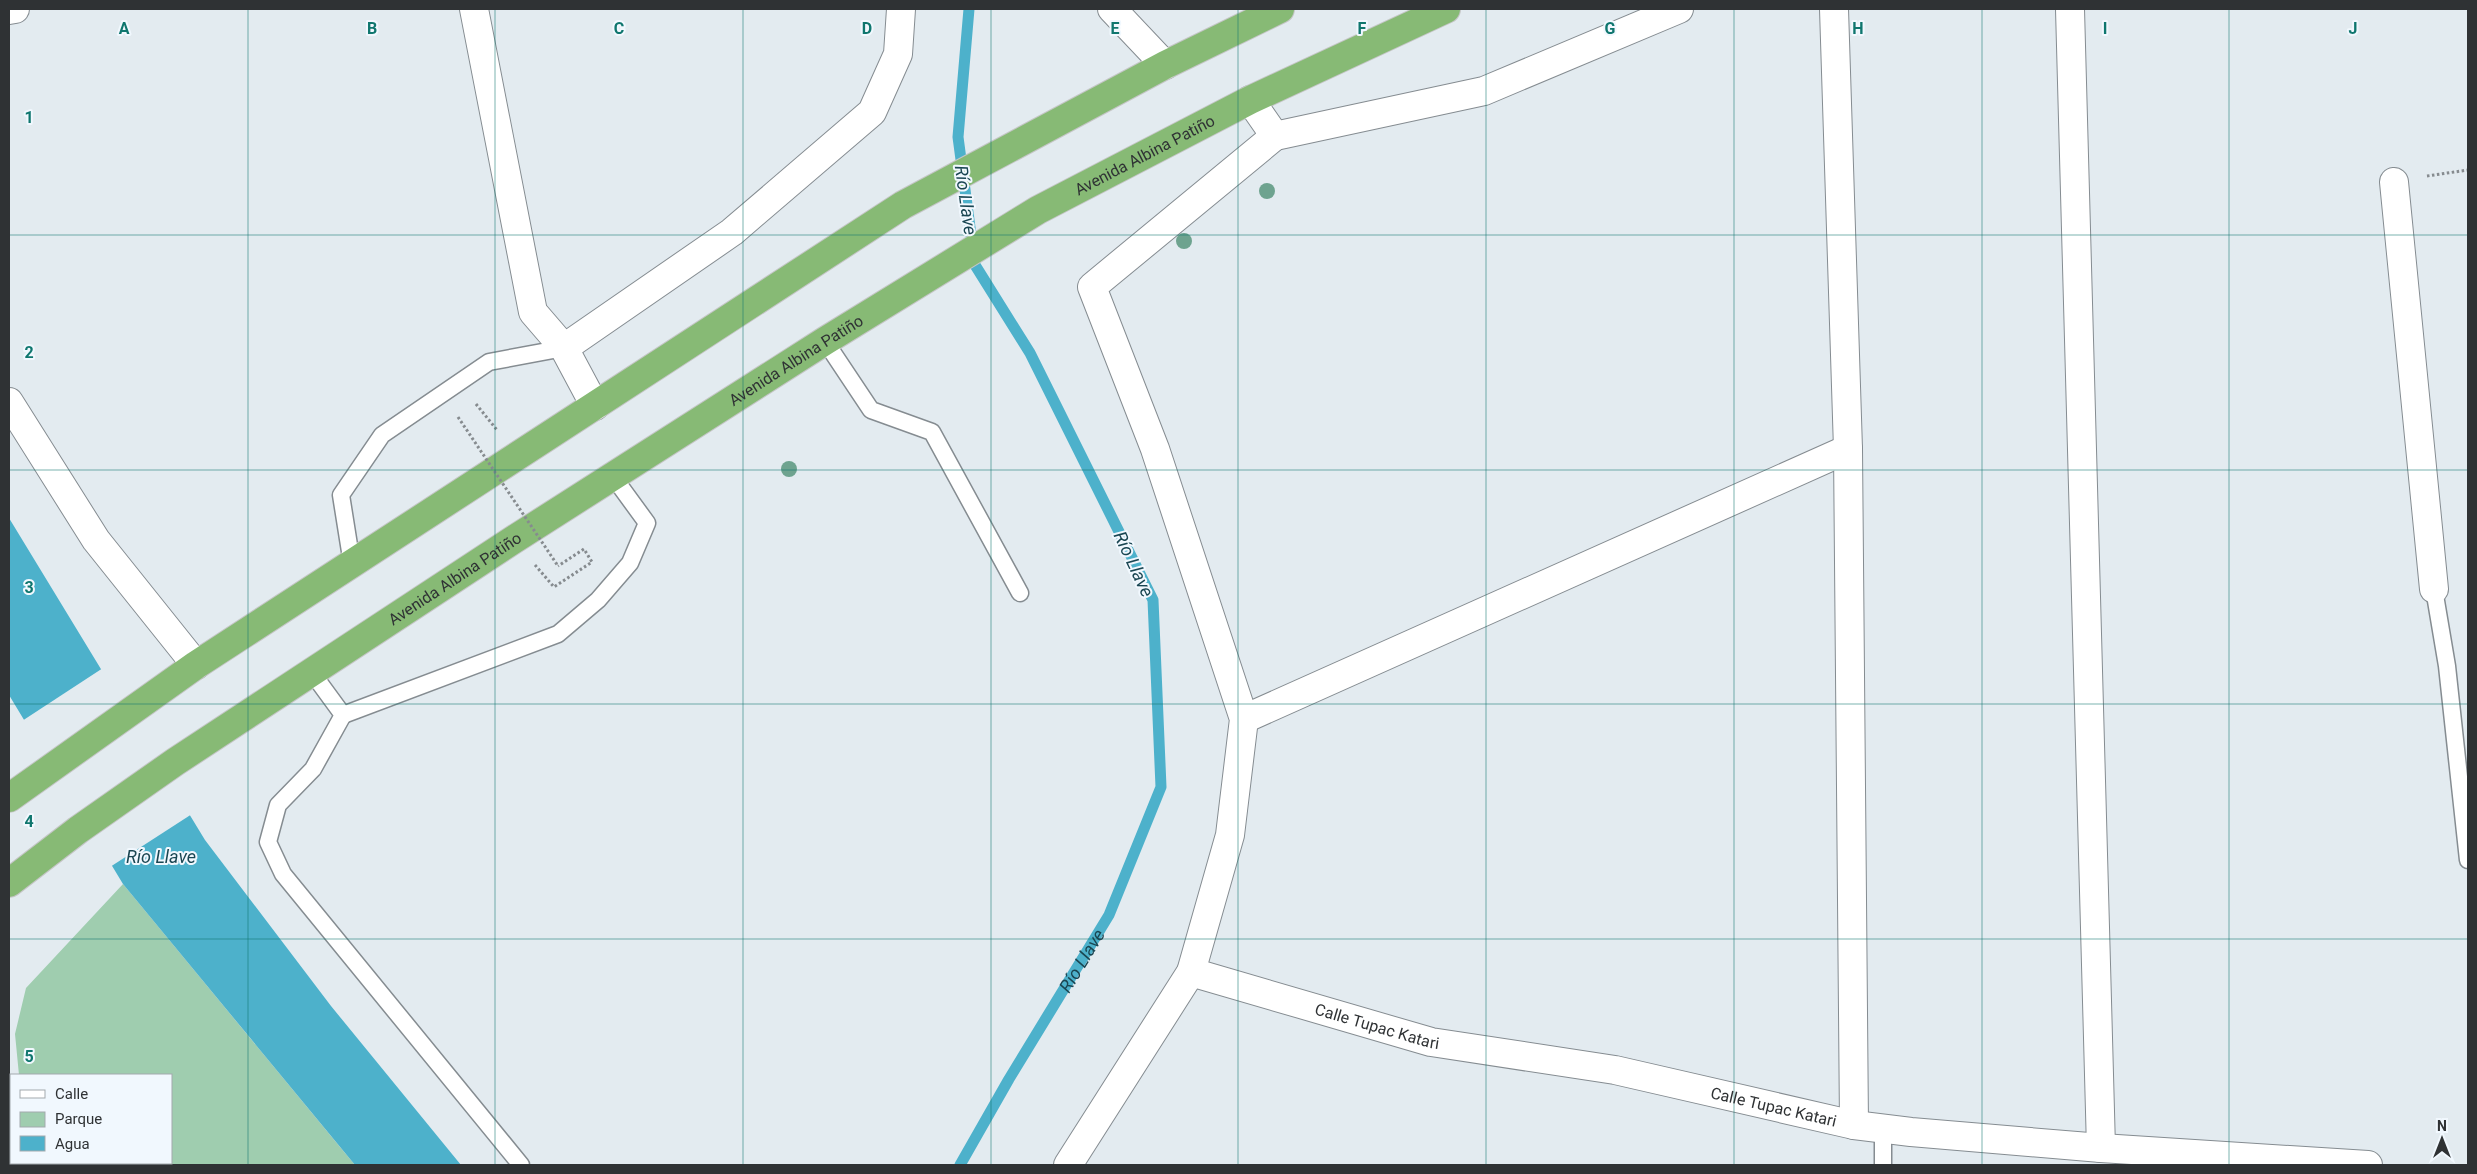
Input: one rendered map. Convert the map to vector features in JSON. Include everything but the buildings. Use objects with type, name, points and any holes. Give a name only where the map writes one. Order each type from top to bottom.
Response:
[{"type":"highway","points":[[9,798],[40,774],[196,665],[903,205],[1165,65],[1280,9]]},
{"type":"highway","name":"Avenida Albina Patiño","points":[[9,883],[78,830],[176,762],[313,674],[612,475],[931,275],[1038,210],[1250,100],[1446,9]]},
{"type":"street","points":[[9,10],[15,9]]},
{"type":"street","points":[[474,9],[533,312],[564,348],[595,406]]},
{"type":"street","points":[[564,348],[732,232],[872,112],[898,54],[901,9]]},
{"type":"street","points":[[1112,9],[1165,65]]},
{"type":"street","points":[[1068,1165],[1191,972],[1230,835],[1244,719],[1154,449],[1092,287],[1275,136],[1484,91],[1679,9]]},
{"type":"street","points":[[1834,9],[1848,449],[1854,1125]]},
{"type":"street","points":[[2070,9],[2101,1148]]},
{"type":"street","points":[[1250,100],[1275,136]]},
{"type":"street","points":[[2394,182],[2434,589]]},
{"type":"street","points":[[9,402],[96,540],[196,665]]},
{"type":"street","points":[[1244,719],[1848,449]]},
{"type":"street","name":"Calle Tupac Katari","points":[[1191,972],[1431,1042],[1615,1070],[1854,1125],[2101,1148],[2368,1165]]},
{"type":"lane","points":[[825,341],[871,410],[932,432],[1020,593]]},
{"type":"lane","points":[[352,564],[341,495],[382,435],[489,362],[564,348]]},
{"type":"lane","points":[[521,1165],[283,874],[268,842],[278,805],[313,769],[343,715],[558,634],[598,600],[630,563],[647,523],[612,475]]},
{"type":"lane","points":[[2434,589],[2447,666],[2468,860]]},
{"type":"lane","points":[[313,674],[343,715]]},
{"type":"lane","points":[[1883,1128],[1883,1165]]},
{"type":"path","points":[[2394,182],[2468,170]]},
{"type":"path","points":[[472,400],[517,456]]},
{"type":"path","points":[[458,417],[558,566],[584,549],[592,562],[554,587]]},
{"type":"green space","points":[[123,884],[355,1165],[88,1165],[172,1164],[172,1074],[19,1074],[15,1034],[26,988]]},
{"type":"water","name":"Río Llave","points":[[9,518],[205,840],[331,1006],[461,1165],[355,1165],[123,884],[9,695]]},
{"type":"pier","points":[[103,668],[192,814],[110,867],[22,721]]},
{"type":"waterway","name":"Río Llave","points":[[960,1165],[1009,1079],[1109,915],[1161,787],[1153,600],[1030,353],[975,265],[958,137],[969,9]]}]
